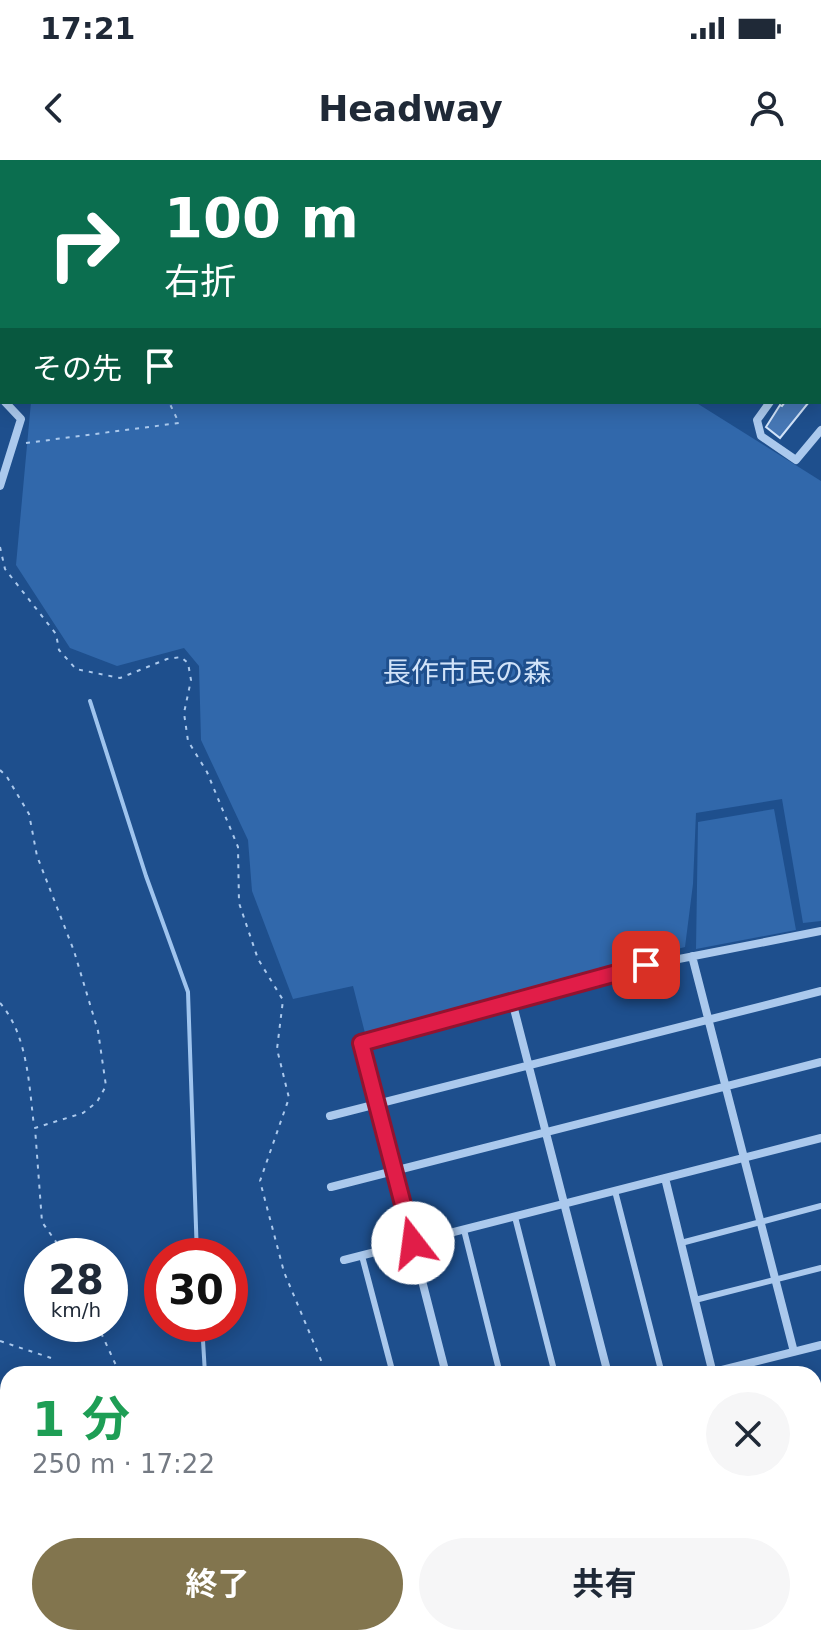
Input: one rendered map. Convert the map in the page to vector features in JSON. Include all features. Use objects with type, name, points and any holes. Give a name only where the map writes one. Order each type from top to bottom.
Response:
[{"type":"street","points":[[0,486],[21,419],[7,404]]},
{"type":"street","points":[[769,404],[757,420],[761,436],[796,460],[821,430]]},
{"type":"street","points":[[444,1366],[361,1043],[623,970],[821,931]]},
{"type":"street","points":[[692,956],[794,1352]]},
{"type":"street","points":[[330,1116],[821,991]]},
{"type":"street","points":[[512,1001],[606,1366]]},
{"type":"street","points":[[331,1187],[821,1062]]},
{"type":"street","points":[[344,1260],[821,1138]]},
{"type":"street","points":[[665,1178],[709,1366]]},
{"type":"street","points":[[739,1366],[821,1345]]},
{"type":"lane","points":[[615,1191],[660,1366]]},
{"type":"lane","points":[[681,1243],[821,1206]]},
{"type":"lane","points":[[515,1217],[553,1366]]},
{"type":"lane","points":[[464,1230],[498,1366]]},
{"type":"lane","points":[[362,1256],[391,1366]]},
{"type":"lane","points":[[695,1300],[821,1268]]},
{"type":"path","points":[[13,445],[179,423],[170,404]]},
{"type":"path","points":[[0,547],[5,569],[56,634],[59,650],[76,669],[120,678],[167,659],[181,657],[188,663],[191,680],[184,713],[188,741],[207,772],[238,847],[239,903],[258,959],[283,1000],[277,1049],[289,1098],[260,1181],[284,1272],[323,1366]]},
{"type":"path","points":[[0,770],[29,814],[37,856],[74,951],[98,1031],[106,1086],[97,1102],[83,1113],[35,1128]]},
{"type":"path","points":[[0,1003],[16,1032],[23,1054],[35,1128],[42,1222],[53,1238]]},
{"type":"path","points":[[0,1341],[51,1358]]},
{"type":"path","points":[[105,1342],[116,1366]]},
{"type":"green space","name":"長作市民の森","points":[[31,404],[698,404],[821,481],[821,921],[803,923],[782,799],[696,813],[693,884],[685,947],[365,1033],[353,986],[293,999],[252,891],[248,840],[201,740],[199,666],[184,648],[117,666],[70,648],[16,565]]},
{"type":"green space","points":[[774,809],[796,930],[696,949],[698,822]]},
{"type":"building","points":[[807,404],[780,438],[766,427],[782,406]]},
{"type":"waterway","points":[[90,701],[146,876],[188,992],[196,1238]]},
{"type":"waterway","points":[[203,1342],[205,1366]]},
{"type":"route","points":[[413,1243],[361,1043],[646,965]]}]
